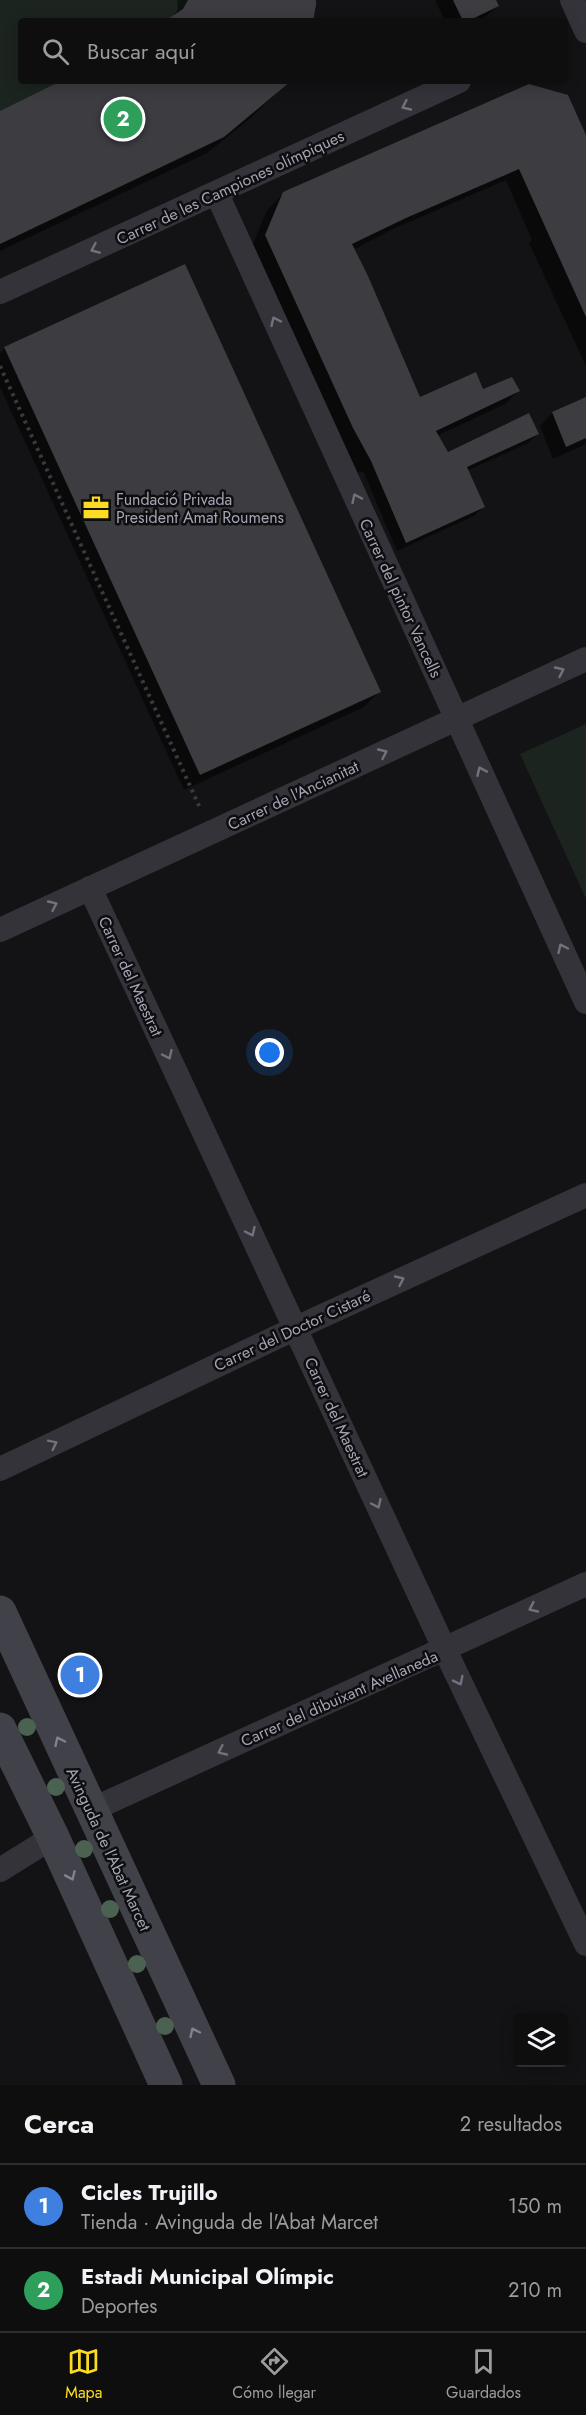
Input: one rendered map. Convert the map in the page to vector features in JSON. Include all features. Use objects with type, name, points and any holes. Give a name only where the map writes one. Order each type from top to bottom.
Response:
[{"type":"street","points":[[572,0],[580,27]]},
{"type":"street","name":"Carrer de les Campiones olímpiques","points":[[0,292],[453,84]]},
{"type":"street","name":"Carrer del pintor Vancells","points":[[216,194],[586,1002]]},
{"type":"street","name":"Carrer de l'Ancianitat","points":[[0,930],[586,659]]},
{"type":"street","name":"Carrer del Maestrat","points":[[90,888],[445,1650],[586,1944]]},
{"type":"street","name":"Carrer del Doctor Cistaré","points":[[0,1469],[296,1328],[586,1195]]},
{"type":"street","name":"Carrer del dibuixant Avellaneda","points":[[91,1810],[586,1584]]},
{"type":"street","name":"Avinguda de l'Abat Marcet","points":[[0,1612],[219,2085]]},
{"type":"street","points":[[0,1729],[53,1837],[166,2085]]},
{"type":"street","points":[[0,1870],[53,1837]]},
{"type":"path","points":[[0,366],[201,811]]},
{"type":"shaded area","points":[[0,0],[316,0],[313,18],[18,18],[18,84],[287,84],[224,137],[0,244]]},
{"type":"shaded area","points":[[586,724],[586,899],[520,754]]},
{"type":"building","points":[[188,0],[316,0],[314,18],[170,18],[183,9]]},
{"type":"building","points":[[453,0],[496,0],[499,6],[474,18],[462,18]]},
{"type":"building","points":[[55,84],[287,84],[224,137],[0,244],[0,111]]},
{"type":"building","points":[[529,84],[568,95],[586,135],[586,317],[519,169],[352,244],[420,397],[476,372],[483,389],[512,377],[520,391],[436,431],[448,452],[529,413],[539,434],[467,467],[485,507],[406,543],[371,461],[353,428],[265,235],[283,192]]},
{"type":"building","points":[[185,264],[381,692],[200,775],[4,347]]},
{"type":"building","points":[[586,397],[586,438],[566,447],[552,412]]},
{"type":"place","name":"Estadi Municipal Olímpic","points":[[123,119]]},
{"type":"place","name":"Fundació Privada President Amat Roumens","points":[[96,508]]},
{"type":"place","name":"Cicles Trujillo","points":[[80,1675]]}]
